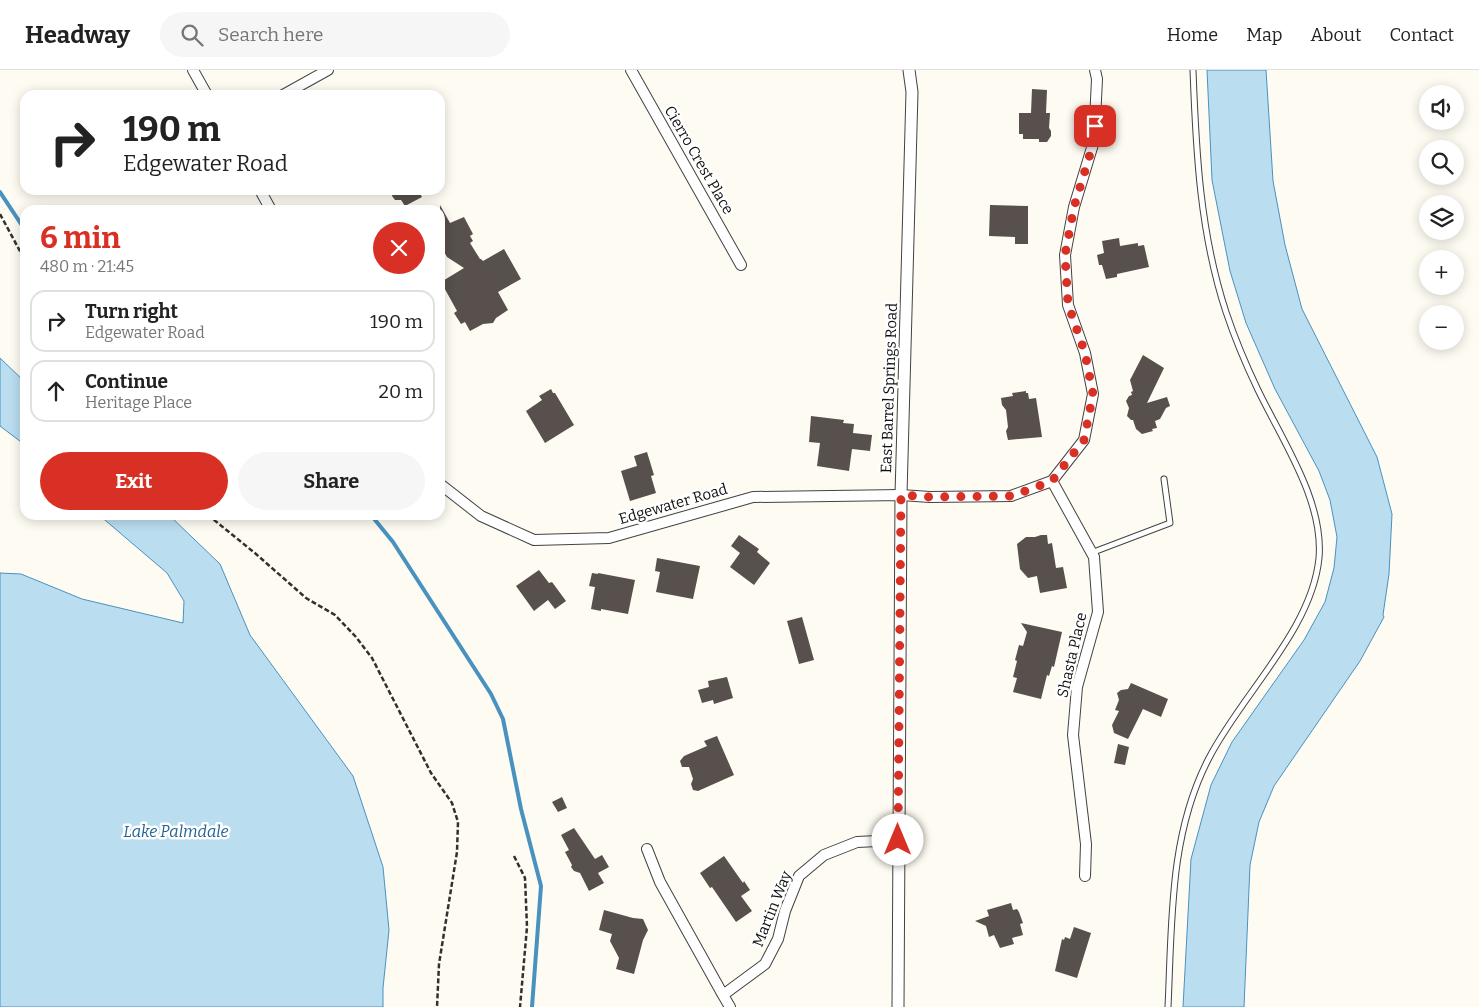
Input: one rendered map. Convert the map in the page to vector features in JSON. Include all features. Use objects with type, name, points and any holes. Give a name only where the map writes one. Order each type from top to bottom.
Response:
[{"type":"street","points":[[193,70],[203,90]]},
{"type":"street","points":[[292,90],[328,70]]},
{"type":"street","name":"Cierro Crest Place","points":[[631,70],[741,265]]},
{"type":"street","name":"East Barrel Springs Road","points":[[898,1007],[901,495],[912,92],[909,70]]},
{"type":"street","points":[[1052,481],[1084,440],[1093,394],[1085,353],[1068,304],[1065,255],[1074,207],[1094,141],[1097,79],[1095,70]]},
{"type":"street","name":"Edgewater Road","points":[[445,488],[481,516],[534,540],[609,538],[753,497],[1012,496],[1052,481]]},
{"type":"street","name":"Shasta Place","points":[[1052,481],[1094,557],[1098,612],[1077,688],[1073,735],[1086,844],[1085,876]]},
{"type":"street","name":"Martin Way","points":[[723,995],[765,964],[778,940],[785,911],[799,876],[824,855],[857,842],[898,840]]},
{"type":"street","points":[[647,849],[660,882],[730,1007]]},
{"type":"lane","points":[[1168,1007],[1174,886],[1184,819],[1209,757],[1305,609],[1313,586],[1319,557],[1317,524],[1308,494],[1242,353],[1226,314],[1213,271],[1204,226],[1199,184],[1193,70]]},
{"type":"lane","points":[[1091,553],[1170,523],[1164,479]]},
{"type":"path","points":[[0,214],[20,251]]},
{"type":"path","points":[[214,520],[306,598],[335,615],[356,637],[372,658],[431,773],[452,803],[458,822],[457,852],[439,964],[437,1007]]},
{"type":"path","points":[[514,856],[525,878],[527,917],[520,1007]]},
{"type":"water","points":[[1207,70],[1266,70],[1273,181],[1285,245],[1302,309],[1377,457],[1392,514],[1389,574],[1384,617],[1360,661],[1274,786],[1259,822],[1250,865],[1244,1007],[1183,1007],[1191,859],[1211,785],[1232,742],[1304,640],[1325,602],[1334,568],[1337,537],[1330,500],[1319,471],[1275,389],[1246,323],[1230,271],[1212,180]]},
{"type":"water","points":[[0,358],[20,377],[20,441],[0,426]]},
{"type":"water","name":"Lake Palmdale","points":[[105,520],[174,520],[220,564],[250,635],[353,776],[383,867],[389,930],[383,1007],[0,1007],[0,573],[21,574],[82,599],[183,623],[184,601],[167,573]]},
{"type":"building","points":[[1032,89],[1047,90],[1046,113],[1050,113],[1049,128],[1051,136],[1047,142],[1039,142],[1039,139],[1023,139],[1023,134],[1019,134],[1019,113],[1031,113]]},
{"type":"building","points":[[421,195],[422,197],[404,205],[401,200],[395,200],[392,196]]},
{"type":"building","points":[[990,205],[1028,206],[1028,244],[1015,244],[1015,237],[989,236]]},
{"type":"building","points":[[445,214],[450,223],[464,217],[473,234],[470,236],[473,241],[470,243],[480,259],[483,261],[504,249],[521,279],[498,292],[508,310],[496,318],[493,323],[483,324],[470,331],[465,322],[461,324],[454,313],[457,311],[445,289],[445,280],[464,268],[447,257],[445,254]]},
{"type":"building","points":[[1119,238],[1120,246],[1138,243],[1138,246],[1144,245],[1149,267],[1117,274],[1117,277],[1106,279],[1102,265],[1099,265],[1097,255],[1104,253],[1102,241]]},
{"type":"building","points":[[1143,355],[1164,368],[1147,403],[1167,397],[1170,406],[1166,408],[1160,419],[1155,421],[1157,428],[1142,434],[1136,429],[1133,420],[1127,416],[1129,408],[1126,401],[1132,395],[1131,392],[1133,391],[1130,380]]},
{"type":"building","points":[[551,389],[574,425],[545,443],[526,411],[542,400],[539,396]]},
{"type":"building","points":[[1026,391],[1029,399],[1036,398],[1042,437],[1008,440],[1006,410],[1002,405],[1001,398],[1013,396],[1012,393]]},
{"type":"building","points":[[811,416],[844,420],[843,423],[854,424],[853,433],[872,435],[870,451],[852,449],[849,471],[817,466],[820,443],[809,442]]},
{"type":"building","points":[[647,452],[654,475],[651,476],[656,493],[630,501],[621,471],[637,466],[634,456]]},
{"type":"building","points":[[739,535],[759,549],[757,552],[770,563],[754,585],[730,567],[740,553],[731,546]]},
{"type":"building","points":[[1047,535],[1048,544],[1052,543],[1056,568],[1063,567],[1067,588],[1040,593],[1037,576],[1028,578],[1020,569],[1017,544],[1026,537]]},
{"type":"building","points":[[657,558],[700,566],[693,599],[656,592],[660,572],[655,571]]},
{"type":"building","points":[[539,570],[549,583],[552,582],[566,601],[555,609],[548,600],[534,611],[516,586]]},
{"type":"building","points":[[592,573],[635,580],[628,614],[591,609],[595,587],[589,586]]},
{"type":"building","points":[[802,617],[814,660],[799,664],[787,621]]},
{"type":"building","points":[[1021,623],[1062,632],[1054,667],[1052,666],[1049,676],[1047,675],[1041,699],[1013,692],[1017,678],[1013,677],[1017,661],[1015,660],[1019,645],[1023,646],[1027,632]]},
{"type":"building","points":[[727,677],[733,698],[714,704],[713,700],[702,703],[698,690],[709,687],[708,681]]},
{"type":"building","points":[[1131,683],[1168,699],[1161,717],[1143,709],[1128,739],[1114,733],[1112,725],[1119,711],[1115,710],[1119,700],[1117,693],[1128,689]]},
{"type":"building","points":[[717,736],[734,775],[698,791],[693,790],[691,784],[693,779],[689,767],[682,767],[680,761],[684,756],[707,746],[704,741]]},
{"type":"building","points":[[1118,744],[1129,747],[1125,765],[1114,763]]},
{"type":"building","points":[[562,797],[567,808],[558,812],[552,802]]},
{"type":"building","points":[[574,828],[595,859],[602,855],[609,867],[598,873],[604,883],[589,891],[580,873],[574,871],[571,867],[572,865],[565,852],[569,850],[561,835]]},
{"type":"building","points":[[724,856],[750,890],[741,896],[752,911],[736,922],[700,873]]},
{"type":"building","points":[[1011,903],[1013,910],[1017,909],[1019,912],[1023,923],[1020,924],[1023,935],[1012,938],[1014,944],[1000,948],[994,935],[989,937],[986,926],[975,921],[989,916],[987,910]]},
{"type":"building","points":[[604,910],[643,919],[648,930],[643,940],[634,974],[616,969],[619,958],[610,941],[612,934],[599,930]]},
{"type":"building","points":[[1074,927],[1091,933],[1077,978],[1055,971],[1062,939],[1064,940],[1065,937],[1070,939]]},
{"type":"waterway","points":[[0,192],[20,222]]},
{"type":"waterway","points":[[375,520],[393,542],[491,694],[503,719],[521,809],[541,886],[532,1007]]},
{"type":"route","points":[[898,840],[901,495],[930,497],[1012,496],[1052,481],[1084,440],[1093,394],[1085,353],[1068,304],[1065,255],[1074,207],[1094,141],[1095,126]]}]
